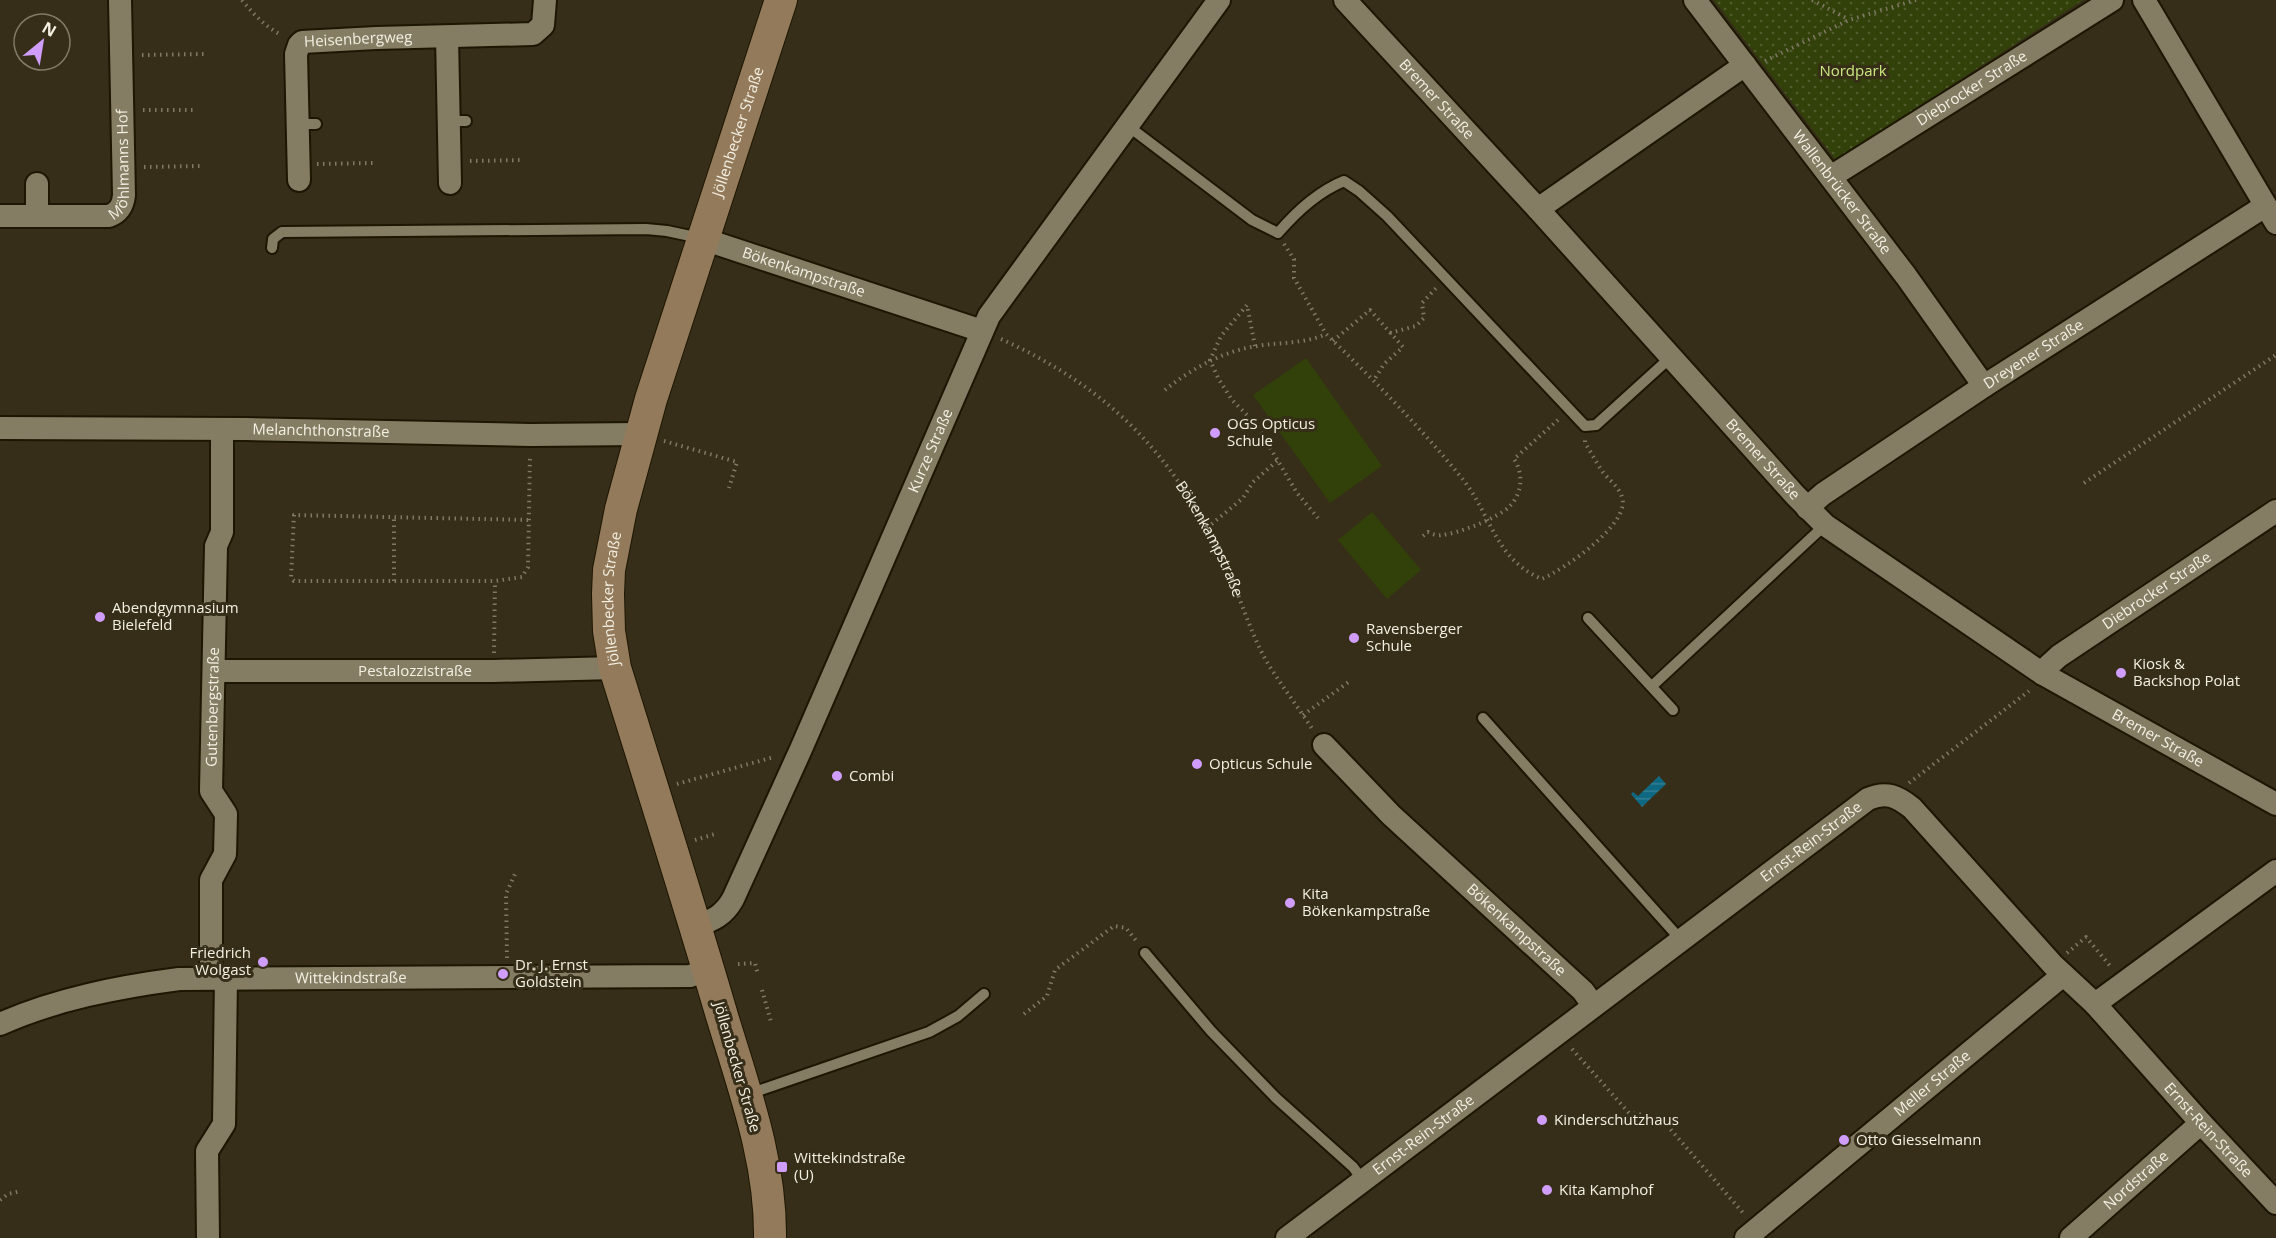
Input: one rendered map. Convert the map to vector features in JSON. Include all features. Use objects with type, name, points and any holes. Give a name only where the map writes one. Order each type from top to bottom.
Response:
[{"type":"main road","name":"Jöllenbecker Straße","points":[[770,1238],[764,1164],[746,1095],[723,967],[696,926],[615,668],[609,631],[609,570],[621,509],[641,434],[781,0]]},
{"type":"street","name":"Möhlmanns Hof","points":[[0,216],[109,216],[116,214],[123,201],[120,0]]},
{"type":"street","name":"Heisenbergweg","points":[[299,172],[307,124],[296,54],[298,45],[307,40],[533,34],[543,25],[545,0]]},
{"type":"street","name":"Kurze Straße","points":[[696,926],[716,919],[729,907],[801,749],[982,331],[998,302],[1219,0]]},
{"type":"street","name":"Bremer Straße","points":[[1345,0],[1538,209],[1807,508],[1825,525],[2043,674],[2276,804]]},
{"type":"street","name":"Wallenbrücker Straße","points":[[1695,0],[1832,176],[1984,386]]},
{"type":"street","name":"Diebrocker Straße","points":[[1832,176],[2112,0]]},
{"type":"street","points":[[2144,0],[2271,214]]},
{"type":"street","points":[[447,37],[457,121],[449,172]]},
{"type":"street","points":[[1538,209],[1748,69]]},
{"type":"street","points":[[37,184],[37,216]]},
{"type":"street","name":"Dreyener Straße","points":[[1807,508],[1822,495],[1984,386],[2271,214]]},
{"type":"street","name":"Bökenkampstraße","points":[[703,239],[982,331]]},
{"type":"street","name":"Melanchthonstraße","points":[[0,428],[222,429],[530,435],[641,434]]},
{"type":"street","name":"Gutenbergstraße","points":[[208,1238],[207,1151],[224,1124],[219,978],[211,880],[225,854],[226,814],[211,791],[216,546],[222,532],[222,429]]},
{"type":"street","name":"Diebrocker Straße","points":[[2043,674],[2047,666],[2059,656],[2276,512]]},
{"type":"street","name":"Pestalozzistraße","points":[[214,671],[493,671],[615,668]]},
{"type":"street","name":"Bökenkampstraße","points":[[1324,745],[1390,815],[1582,991],[1593,1005]]},
{"type":"street","name":"Ernst-Rein-Straße","points":[[1287,1238],[1868,798],[1883,794],[1898,798],[1912,808],[2058,970],[2095,1004],[2276,1203]]},
{"type":"street","points":[[2095,1004],[2276,871]]},
{"type":"street","name":"Wittekindstraße","points":[[0,1024],[26,1012],[121,987],[179,979],[690,976],[723,967]]},
{"type":"street","name":"Meller Straße","points":[[1749,1236],[2058,970]]},
{"type":"street","name":"Nordstraße","points":[[2070,1238],[2201,1123]]},
{"type":"lane","points":[[1128,126],[1252,220],[1278,233],[1293,216],[1327,188],[1344,181],[1387,216],[1585,426],[1596,425],[1671,357]]},
{"type":"lane","points":[[272,248],[273,239],[282,232],[646,229],[687,234],[703,239]]},
{"type":"lane","points":[[1652,686],[1825,525]]},
{"type":"lane","points":[[1588,618],[1673,710]]},
{"type":"lane","points":[[1483,718],[1681,939]]},
{"type":"lane","points":[[1145,953],[1219,1039],[1276,1098],[1353,1167],[1362,1179]]},
{"type":"lane","points":[[746,1095],[929,1032],[958,1016],[984,994]]},
{"type":"path","points":[[242,0],[267,27],[298,45]]},
{"type":"path","points":[[1812,0],[1849,20]]},
{"type":"path","points":[[1748,69],[1849,20],[1916,0]]},
{"type":"path","points":[[121,56],[204,54]]},
{"type":"path","points":[[122,110],[196,110]]},
{"type":"path","points":[[449,172],[523,160]]},
{"type":"path","points":[[299,172],[373,163]]},
{"type":"path","points":[[123,167],[201,166]]},
{"type":"path","points":[[1278,233],[1294,259],[1294,278],[1326,334],[1374,380],[1464,481],[1510,558],[1526,572],[1542,579],[1561,570],[1614,526],[1623,509],[1622,495],[1601,470],[1585,443],[1585,426]]},
{"type":"path","points":[[1390,333],[1416,326],[1424,318],[1422,303],[1446,279]]},
{"type":"path","points":[[1255,346],[1247,305],[1221,336],[1210,360],[1232,400],[1256,424],[1297,493],[1317,518]]},
{"type":"path","points":[[1333,341],[1370,310],[1403,347],[1384,364],[1374,380]]},
{"type":"path","name":"Bökenkampstraße","points":[[982,331],[1036,355],[1063,371],[1118,412],[1147,441],[1169,468],[1207,528],[1266,660],[1324,745]]},
{"type":"path","points":[[1165,390],[1185,374],[1210,360],[1255,346],[1310,341],[1326,334]]},
{"type":"path","points":[[2084,483],[2276,355]]},
{"type":"path","points":[[1423,536],[1428,532],[1439,536],[1464,531],[1509,507],[1520,488],[1521,469],[1514,459],[1570,409]]},
{"type":"path","points":[[641,434],[736,462],[729,488]]},
{"type":"path","points":[[528,520],[294,515],[291,578],[294,580],[495,581],[522,577],[528,567],[530,435]]},
{"type":"path","points":[[1207,528],[1243,498],[1253,482],[1277,460]]},
{"type":"path","points":[[394,516],[394,580]]},
{"type":"path","points":[[493,671],[495,581]]},
{"type":"path","points":[[1898,798],[1915,777],[2029,691],[2043,674]]},
{"type":"path","points":[[1304,715],[1350,681]]},
{"type":"path","points":[[653,791],[801,749]]},
{"type":"path","points":[[507,977],[506,894],[515,874]]},
{"type":"path","points":[[1023,1014],[1047,996],[1055,970],[1114,926],[1126,928],[1145,953]]},
{"type":"path","points":[[2058,970],[2086,937],[2125,983]]},
{"type":"path","points":[[723,967],[755,963],[758,975]]},
{"type":"path","points":[[762,990],[771,1022]]},
{"type":"path","points":[[1558,1032],[1629,1113],[1646,1115],[1665,1123],[1749,1236]]},
{"type":"path","points":[[0,1200],[8,1194],[21,1191]]},
{"type":"green space","name":"Nordpark","points":[[1714,0],[2083,0],[1836,160]]},
{"type":"green space","points":[[1306,358],[1382,466],[1330,503],[1253,395]]},
{"type":"green space","points":[[1372,512],[1421,570],[1387,599],[1338,540]]},
{"type":"water","points":[[1659,776],[1666,784],[1642,807],[1631,794],[1633,792],[1638,796]]},
{"type":"place","name":"OGS Opticus Schule","points":[[1215,433]]},
{"type":"place","name":"Abendgymnasium Bielefeld","points":[[100,617]]},
{"type":"place","name":"Ravensberger Schule","points":[[1354,638]]},
{"type":"place","name":"Kiosk & Backshop Polat","points":[[2121,673]]},
{"type":"place","name":"Opticus Schule","points":[[1197,764]]},
{"type":"place","name":"Combi","points":[[837,776]]},
{"type":"place","name":"Kita Bökenkampstraße","points":[[1290,903]]},
{"type":"place","name":"Friedrich Wolgast","points":[[263,962]]},
{"type":"place","name":"Dr. J. Ernst Goldstein","points":[[503,974]]},
{"type":"place","name":"Kinderschutzhaus","points":[[1542,1120]]},
{"type":"place","name":"Otto Giesselmann","points":[[1844,1140]]},
{"type":"place","name":"Wittekindstraße (U)","points":[[782,1167]]},
{"type":"place","name":"Kita Kamphof","points":[[1547,1190]]}]
